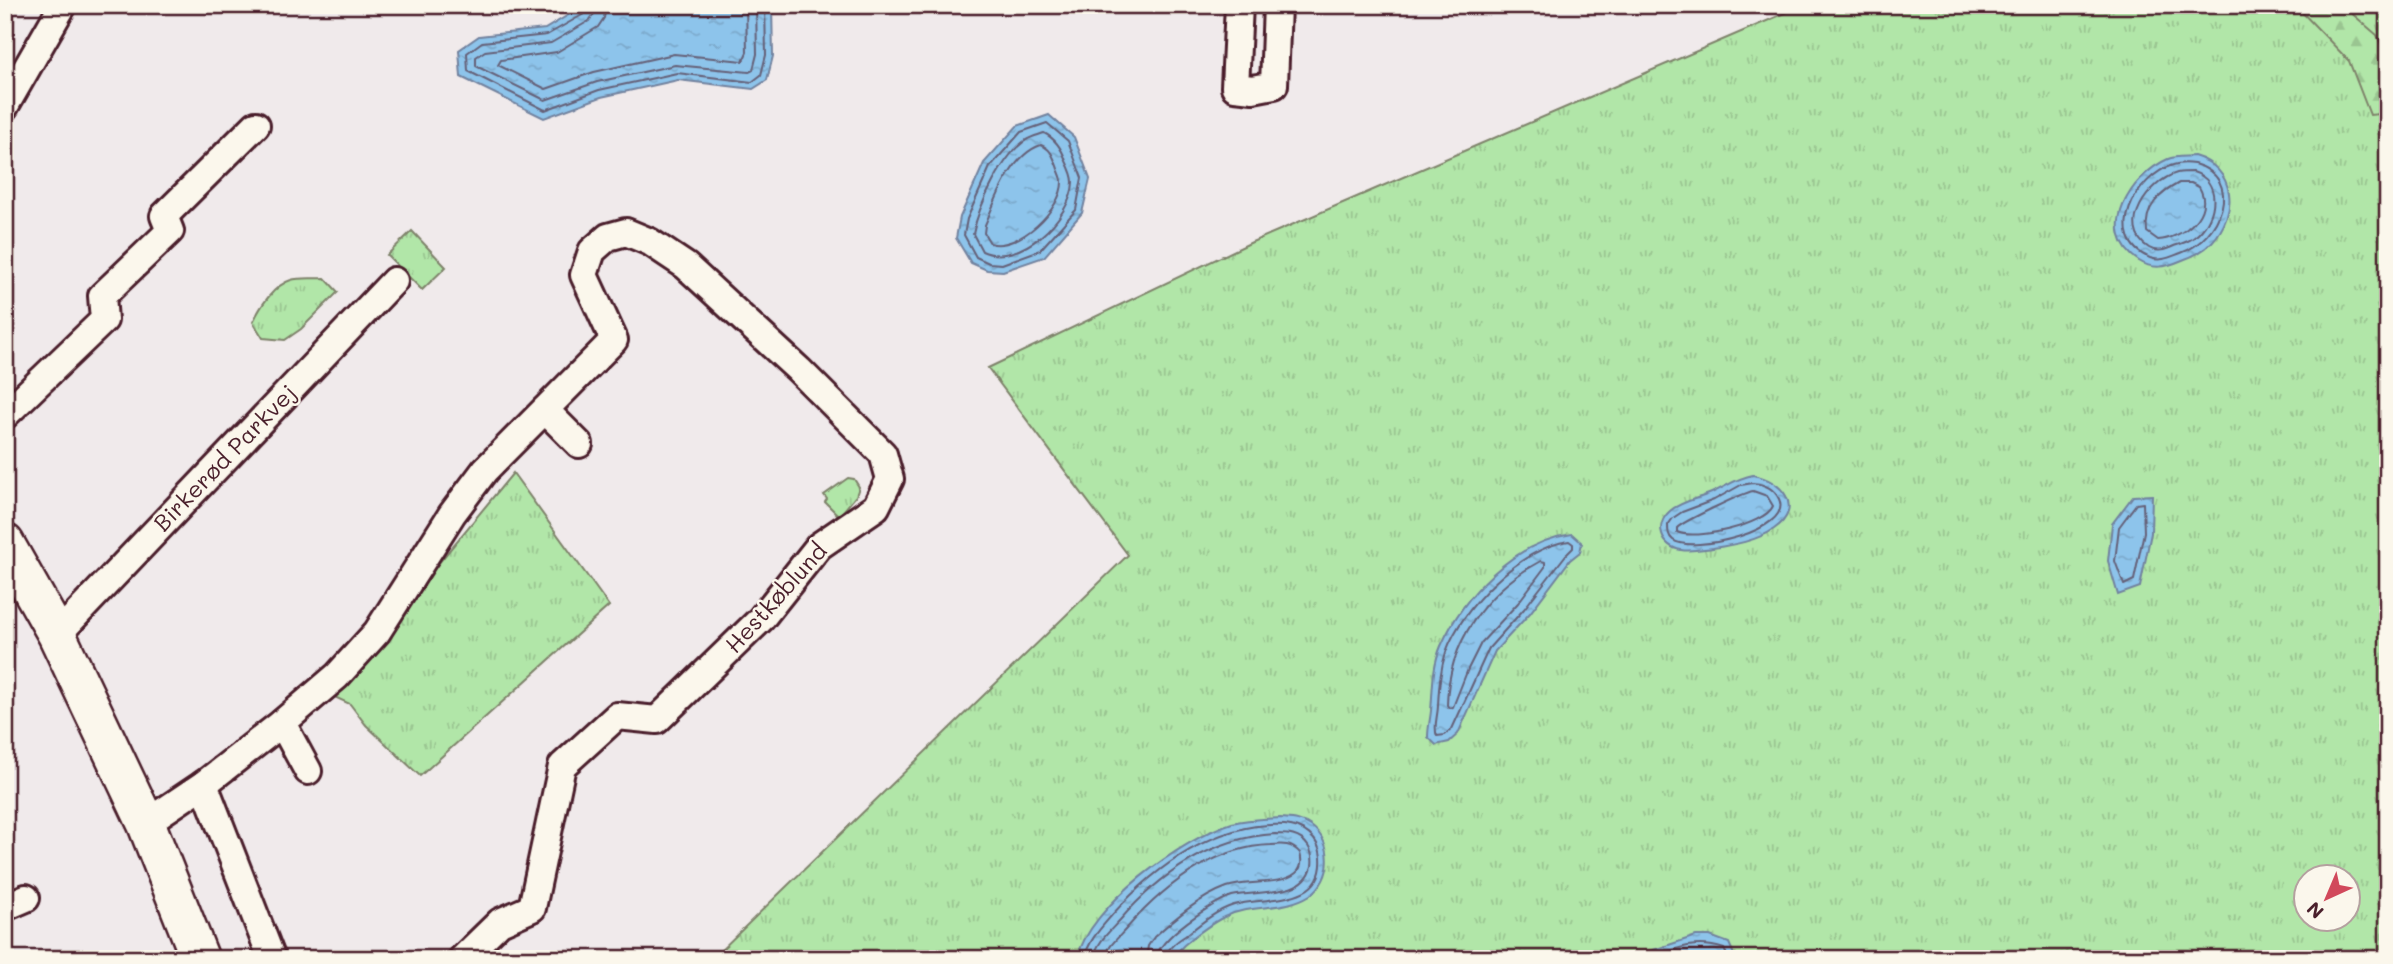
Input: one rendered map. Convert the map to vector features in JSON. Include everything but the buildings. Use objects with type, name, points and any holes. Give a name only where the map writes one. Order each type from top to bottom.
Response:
[{"type":"street","points":[[5,106],[63,5]]},
{"type":"street","points":[[1238,5],[1235,87],[1253,89],[1274,85],[1277,5]]},
{"type":"street","points":[[5,415],[104,320],[103,296],[170,231],[164,216],[256,125]]},
{"type":"street","name":"Hestkøblund","points":[[146,823],[204,784],[282,723],[337,676],[377,632],[460,503],[485,470],[614,340],[584,275],[592,251],[608,237],[626,232],[650,242],[686,266],[799,370],[883,454],[890,479],[876,507],[819,546],[761,619],[657,720],[617,716],[562,766],[532,908],[500,922],[462,959]]},
{"type":"street","name":"Birkerød Parkvej","points":[[57,635],[394,281]]},
{"type":"street","points":[[545,410],[579,444]]},
{"type":"street","points":[[5,543],[57,635],[146,823],[200,959]]},
{"type":"street","points":[[282,723],[308,771]]},
{"type":"street","points":[[204,784],[272,959]]},
{"type":"green space","points":[[1804,5],[2388,5],[2388,959],[712,959],[1128,555],[988,368],[1252,242]]},
{"type":"green space","points":[[2295,5],[2342,5],[2377,35],[2388,60],[2388,113],[2370,115],[2349,61]]},
{"type":"green space","points":[[412,231],[446,267],[422,290],[387,255]]},
{"type":"green space","points":[[325,278],[338,292],[301,329],[285,340],[263,338],[253,322],[273,292],[291,280]]},
{"type":"green space","points":[[513,473],[609,606],[420,776],[366,725],[350,704],[330,695]]},
{"type":"green space","points":[[848,478],[854,479],[859,487],[856,496],[839,516],[825,502],[827,499],[824,495]]},
{"type":"water","points":[[585,5],[772,5],[773,56],[767,80],[753,89],[678,80],[601,97],[544,118],[461,77],[459,50],[479,36],[545,29]]},
{"type":"water","points":[[1049,115],[1074,137],[1090,179],[1082,213],[1044,257],[1003,271],[987,270],[971,263],[956,238],[960,217],[984,163],[1017,126]]},
{"type":"water","points":[[2194,156],[2218,170],[2225,181],[2229,205],[2221,230],[2212,242],[2198,253],[2165,266],[2144,264],[2126,249],[2120,235],[2119,220],[2123,205],[2131,191],[2154,167],[2171,158]]},
{"type":"water","points":[[1753,475],[1773,483],[1786,496],[1788,512],[1774,529],[1745,542],[1697,550],[1674,548],[1665,540],[1662,523],[1674,508]]},
{"type":"water","points":[[2152,495],[2151,533],[2140,587],[2118,595],[2108,561],[2112,524],[2133,496]]},
{"type":"water","points":[[1572,534],[1582,543],[1580,552],[1570,560],[1530,613],[1495,651],[1458,734],[1449,742],[1436,745],[1428,737],[1436,662],[1441,646],[1463,608],[1477,590],[1511,559],[1551,539]]},
{"type":"water","points":[[1281,818],[1311,826],[1324,841],[1328,861],[1326,871],[1318,888],[1310,895],[1289,904],[1245,910],[1224,917],[1168,959],[1077,959],[1085,939],[1099,918],[1140,877],[1164,859],[1211,831],[1232,823]]},
{"type":"water","points":[[1696,936],[1710,936],[1729,943],[1736,959],[1626,959]]}]
